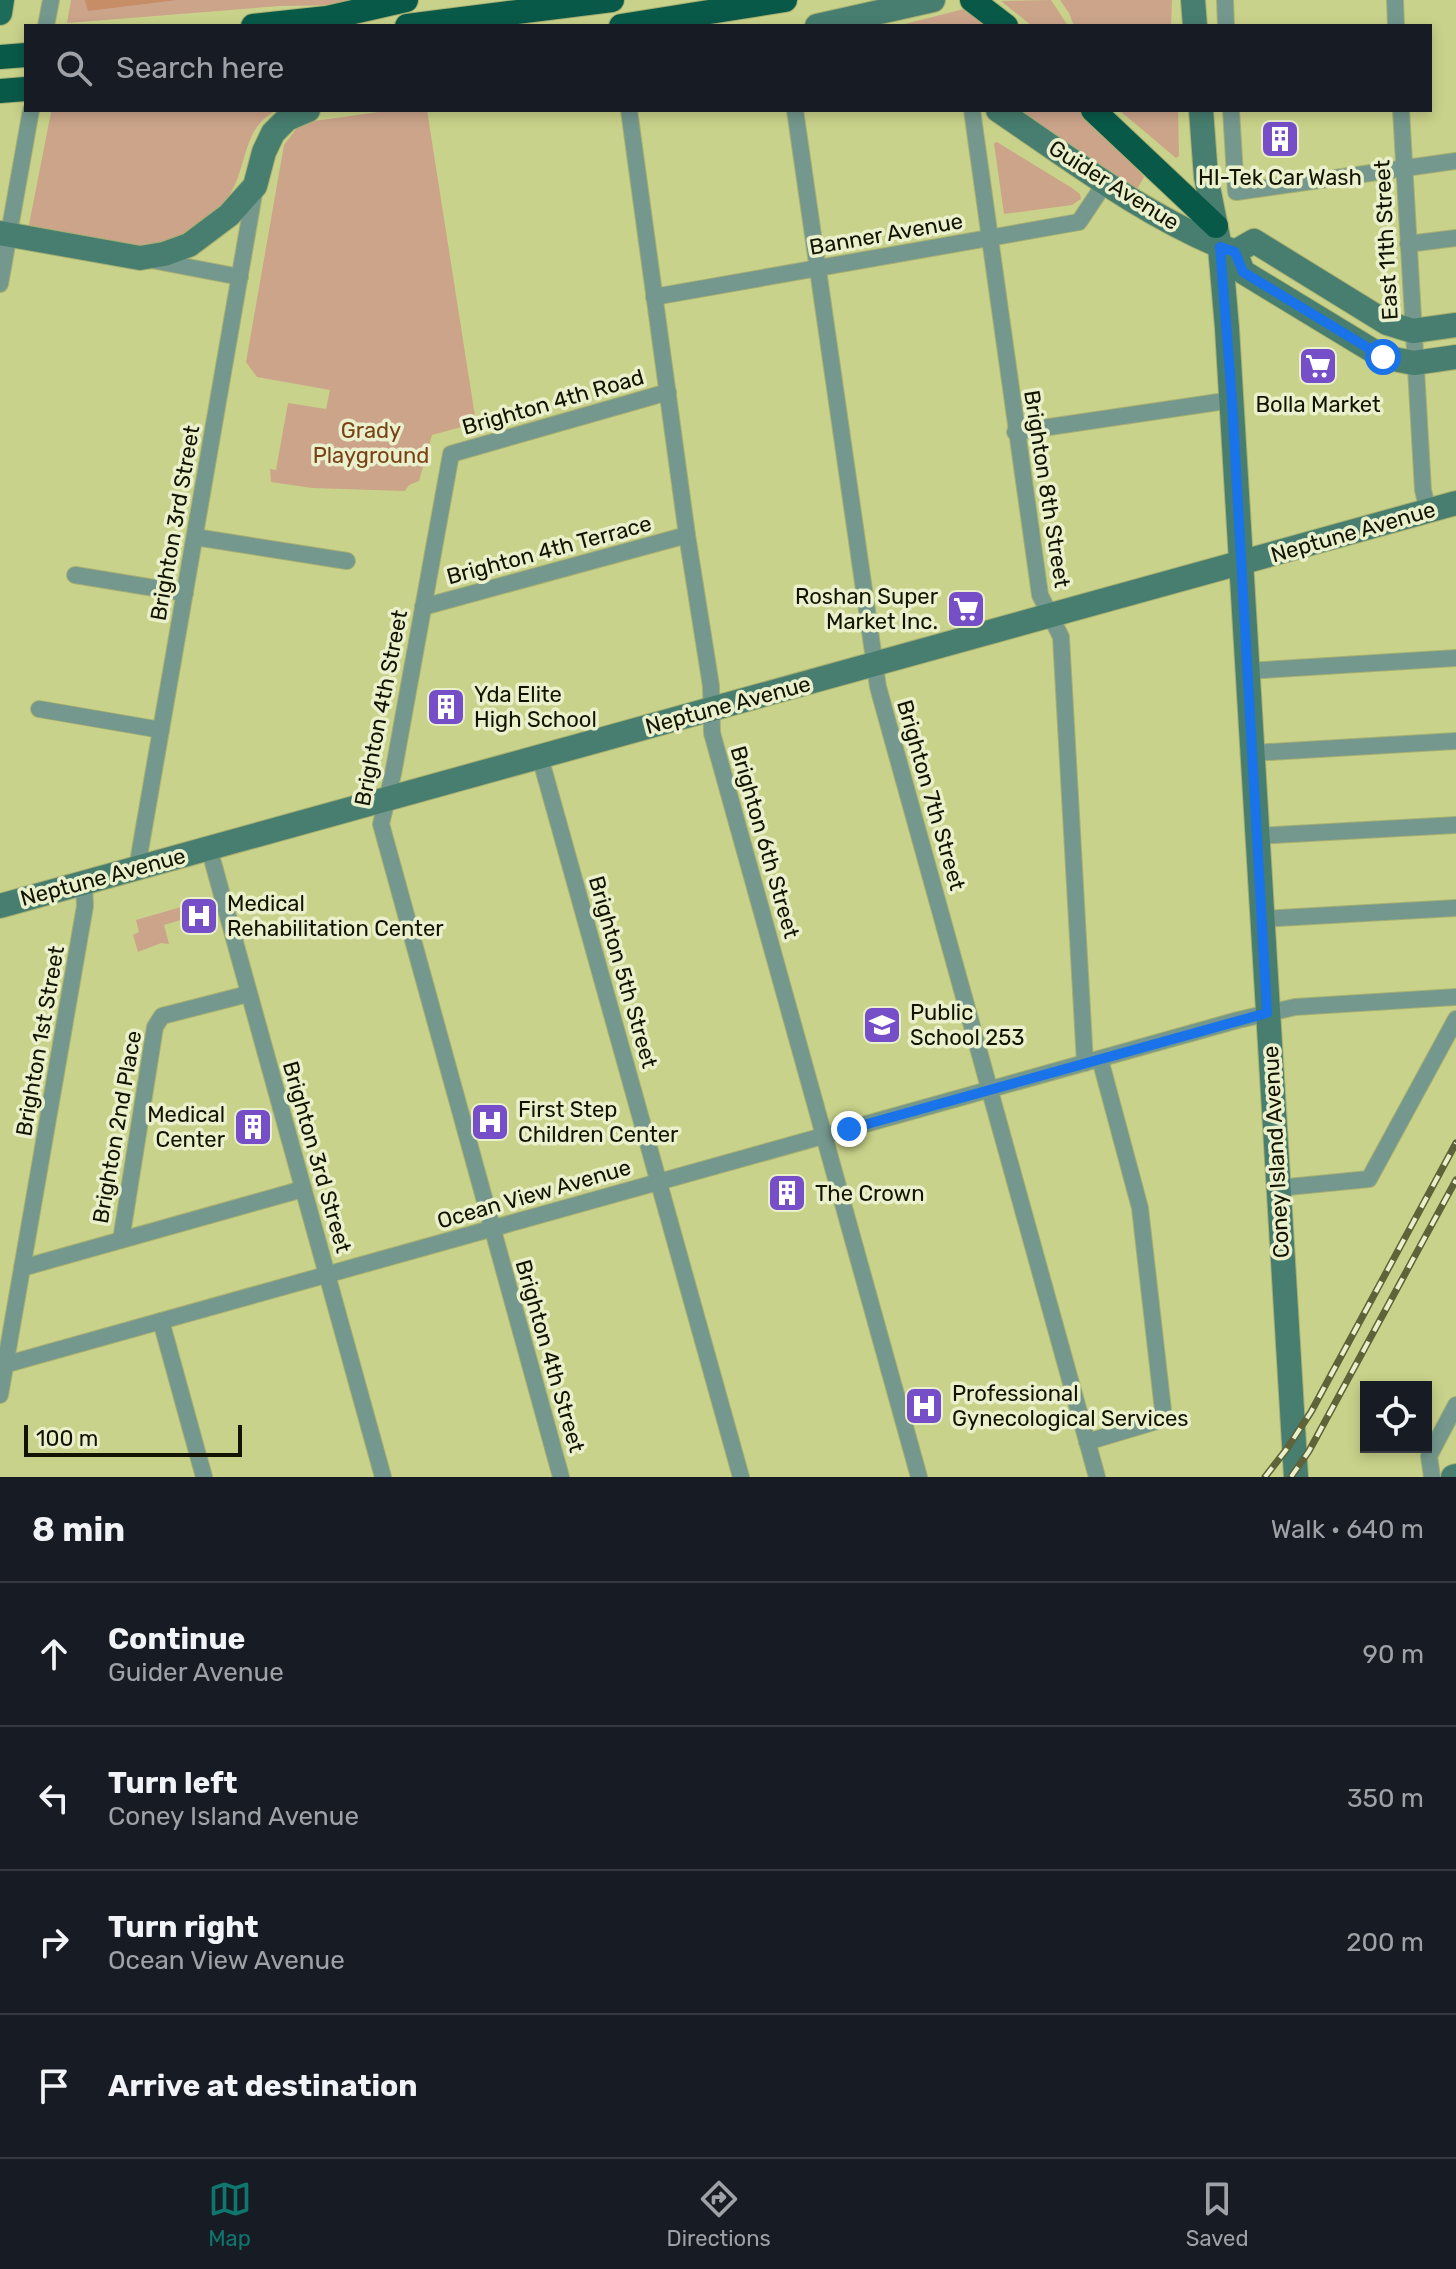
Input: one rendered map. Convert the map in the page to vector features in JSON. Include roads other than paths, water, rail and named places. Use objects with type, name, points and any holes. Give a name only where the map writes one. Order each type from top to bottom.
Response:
[{"type":"highway","points":[[272,24],[327,18],[406,0]]},
{"type":"highway","points":[[423,24],[612,0]]},
{"type":"highway","points":[[634,24],[785,0]]},
{"type":"highway","points":[[972,0],[1004,24]]},
{"type":"highway","points":[[0,57],[24,55]]},
{"type":"highway","points":[[0,91],[24,89]]},
{"type":"highway","points":[[1095,112],[1224,242]]},
{"type":"main road","points":[[0,13],[2,0]]},
{"type":"main road","points":[[833,24],[933,0]]},
{"type":"main road","points":[[4,233],[140,258],[189,245],[229,215],[255,186],[264,152],[273,133],[287,119],[303,112]]},
{"type":"main road","name":"Guider Avenue","points":[[1001,112],[1146,209],[1224,242],[1254,241],[1387,323],[1413,331],[1456,325]]},
{"type":"main road","name":"Coney Island Avenue","points":[[1201,112],[1206,177],[1224,242],[1296,1477]]},
{"type":"main road","name":"Guider Avenue","points":[[1224,242],[1243,272],[1383,357],[1414,363],[1456,357]]},
{"type":"main road","name":"Neptune Avenue","points":[[0,906],[1456,503]]},
{"type":"street","points":[[46,24],[51,0]]},
{"type":"street","points":[[1225,0],[1226,24]]},
{"type":"street","points":[[1395,0],[1396,24]]},
{"type":"street","points":[[0,284],[4,233],[31,112]]},
{"type":"street","name":"Brighton 6th Street","points":[[629,112],[687,535],[711,686],[712,733],[919,1477]]},
{"type":"street","name":"Brighton 7th Street","points":[[795,112],[878,687],[1097,1477]]},
{"type":"street","name":"Brighton 8th Street","points":[[972,112],[1040,595],[1061,637],[1092,1061],[1140,1208],[1164,1419],[1087,1442]]},
{"type":"street","points":[[1231,112],[1236,192],[1456,161]]},
{"type":"street","name":"East 11th Street","points":[[1401,112],[1414,363],[1423,490],[1428,511]]},
{"type":"street","name":"Banner Avenue","points":[[654,297],[1079,222],[1105,183]]},
{"type":"street","name":"Brighton 3rd Street","points":[[137,868],[255,186]]},
{"type":"street","points":[[1408,244],[1456,238]]},
{"type":"street","points":[[140,258],[240,277]]},
{"type":"street","name":"Brighton 4th Road","points":[[451,454],[668,392]]},
{"type":"street","points":[[1015,432],[1232,400]]},
{"type":"street","name":"Brighton 4th Street","points":[[451,454],[381,824],[561,1477]]},
{"type":"street","name":"Brighton 4th Terrace","points":[[423,607],[687,535]]},
{"type":"street","points":[[195,537],[347,561]]},
{"type":"street","points":[[75,575],[185,593]]},
{"type":"street","points":[[1247,671],[1456,658]]},
{"type":"street","points":[[39,709],[161,730]]},
{"type":"street","points":[[1252,753],[1456,741]]},
{"type":"street","name":"Brighton 5th Street","points":[[540,757],[741,1477]]},
{"type":"street","points":[[1257,836],[1456,825]]},
{"type":"street","name":"Brighton 3rd Street","points":[[209,848],[383,1477]]},
{"type":"street","name":"Brighton 1st Street","points":[[0,1395],[85,906],[84,883]]},
{"type":"street","points":[[1262,919],[1456,908]]},
{"type":"street","name":"Brighton 2nd Place","points":[[121,1240],[155,1027],[162,1016],[248,994]]},
{"type":"street","name":"Ocean View Avenue","points":[[3,1365],[1267,1013],[1295,1007],[1456,997]]},
{"type":"street","points":[[1278,1188],[1369,1179],[1456,1019]]},
{"type":"street","points":[[22,1268],[303,1189]]},
{"type":"street","points":[[161,1321],[204,1477]]},
{"type":"street","points":[[1432,1477],[1429,1456],[1456,1405]]},
{"type":"railway","points":[[1265,1477],[1311,1412],[1456,1143]]},
{"type":"railway","points":[[1291,1477],[1309,1451],[1456,1180]]},
{"type":"place","name":"HI-Tek Car Wash","points":[[1280,139]]},
{"type":"place","name":"Bolla Market","points":[[1318,366]]},
{"type":"place","name":"Roshan Super Market Inc.","points":[[966,609]]},
{"type":"place","name":"Yda Elite High School","points":[[446,707]]},
{"type":"place","name":"Medical Rehabilitation Center","points":[[199,916]]},
{"type":"place","name":"Public School 253","points":[[882,1025]]},
{"type":"place","name":"First Step Children Center","points":[[490,1122]]},
{"type":"place","name":"Medical Center","points":[[253,1127]]},
{"type":"place","name":"The Crown","points":[[787,1193]]},
{"type":"place","name":"Professional Gynecological Services","points":[[924,1406]]},
{"type":"park label","name":"Grady Playground","points":[[371,442]]}]
